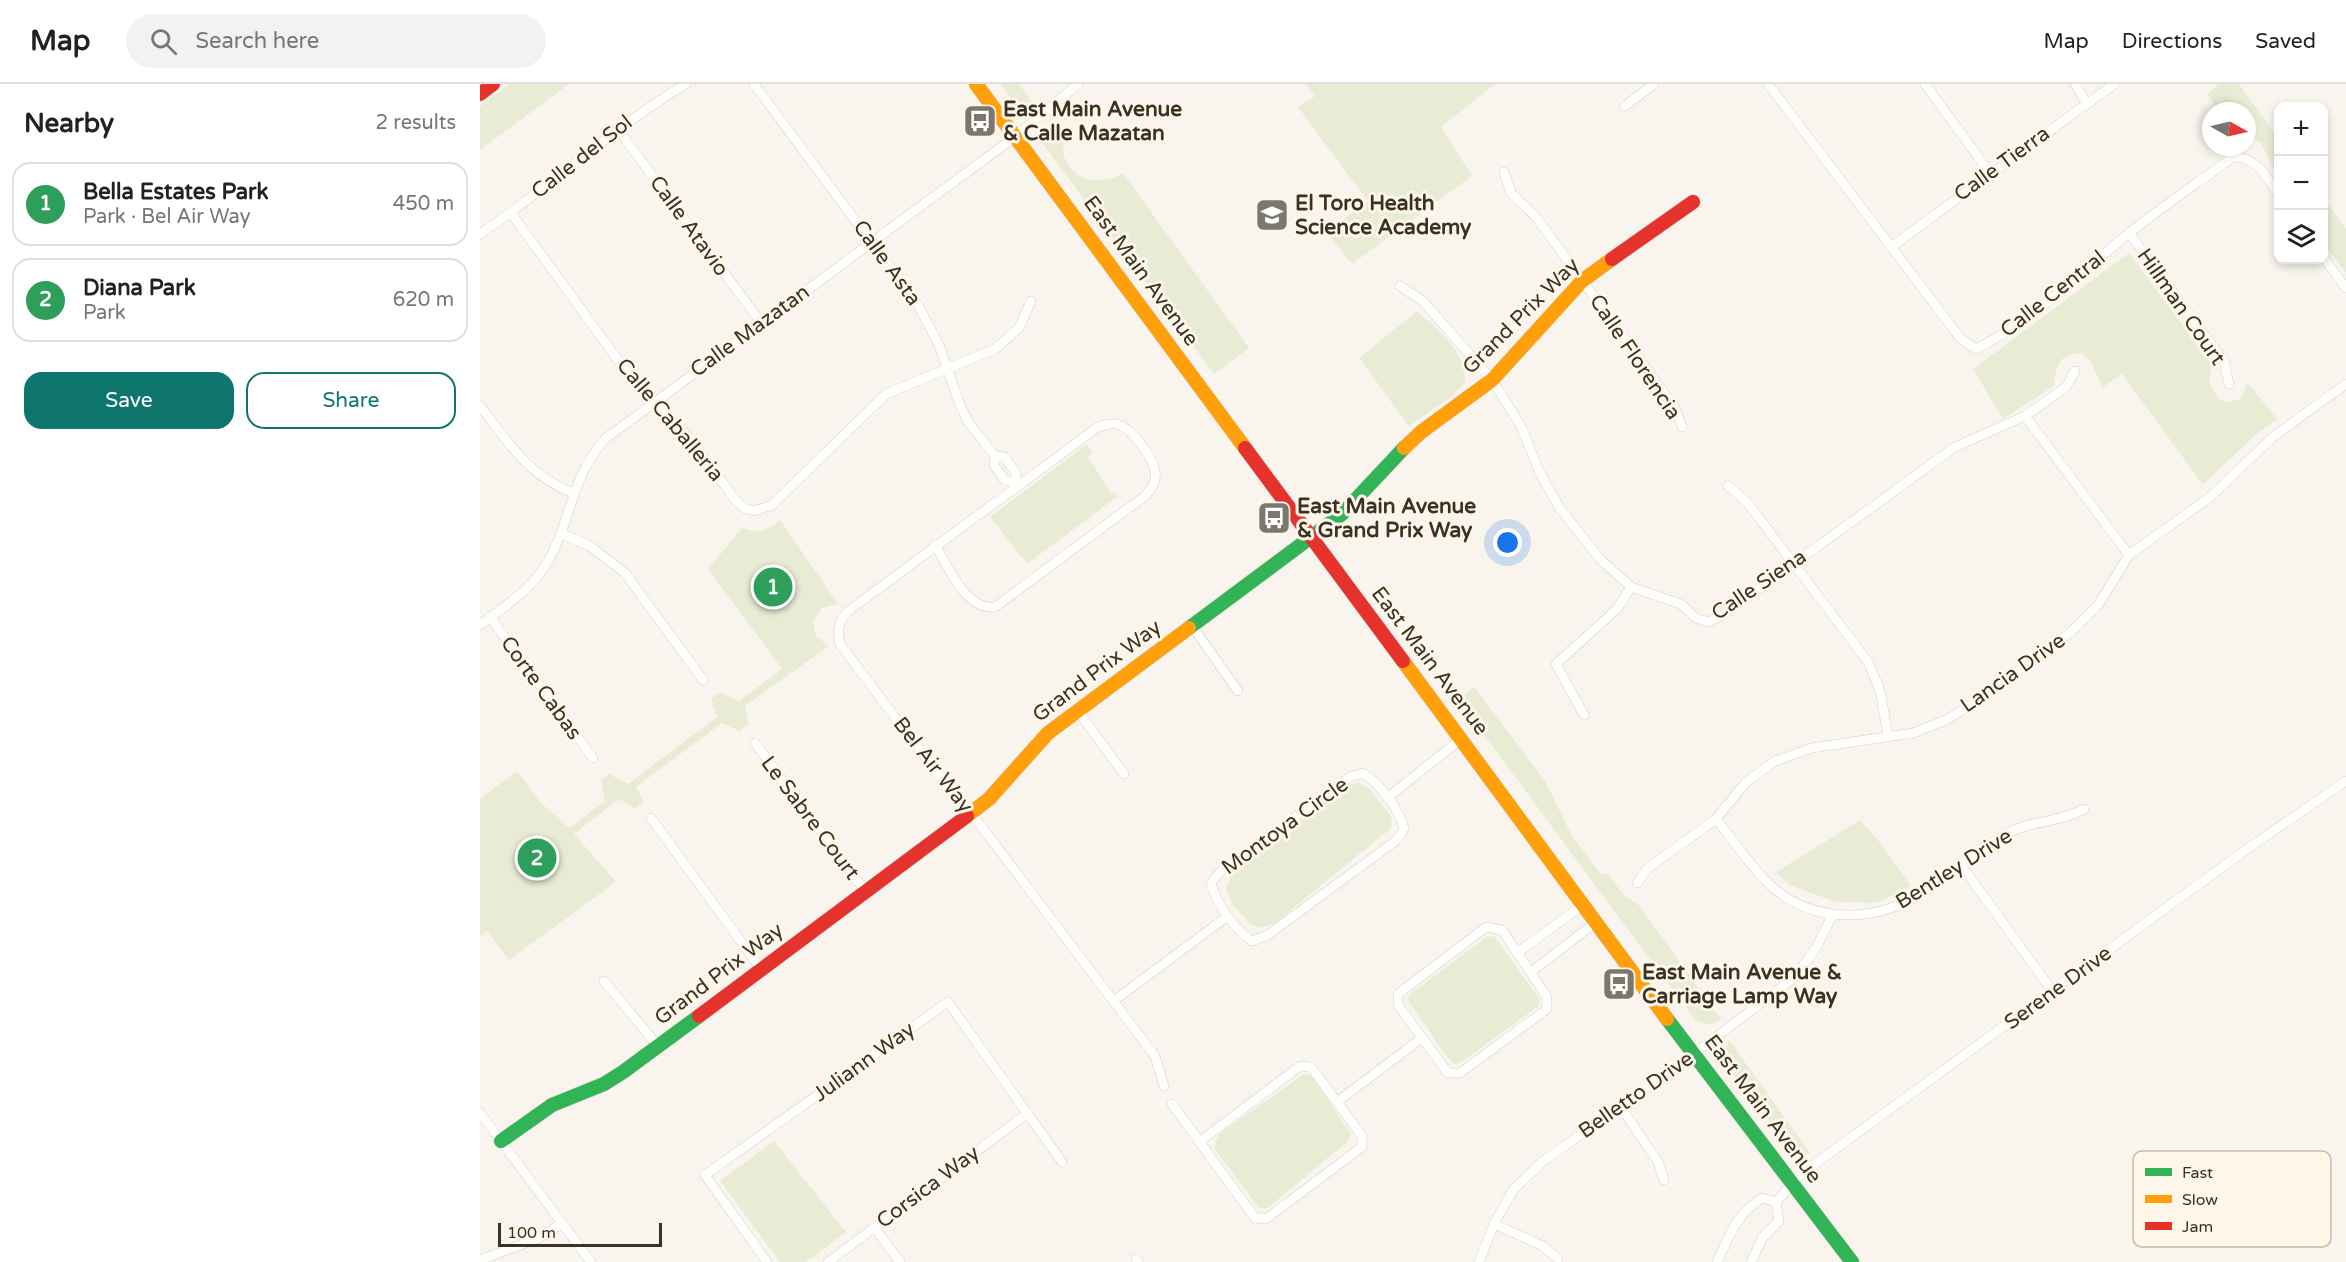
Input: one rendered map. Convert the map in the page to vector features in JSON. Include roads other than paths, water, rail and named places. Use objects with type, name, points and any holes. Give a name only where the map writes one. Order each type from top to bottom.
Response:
[{"type":"street","points":[[480,94],[493,84]]},
{"type":"street","name":"Calle del Sol","points":[[480,234],[617,128],[686,84]]},
{"type":"street","name":"Calle Asta","points":[[754,84],[918,305],[934,334],[969,423],[995,456],[1004,457],[1015,471],[1018,485]]},
{"type":"street","name":"East Main Avenue","points":[[976,84],[1462,738],[1633,974],[1852,1262]]},
{"type":"street","name":"Calle Mazatan","points":[[480,625],[531,585],[548,562],[573,493],[590,456],[605,439],[1016,136],[1078,84]]},
{"type":"street","points":[[1625,106],[1654,84]]},
{"type":"street","name":"Calle Central","points":[[1768,84],[1961,339],[1976,349],[1994,340],[2060,295],[2129,233],[2234,157],[2246,157],[2258,165],[2274,188]]},
{"type":"street","points":[[1925,84],[1990,173]]},
{"type":"street","points":[[2075,84],[2086,102]]},
{"type":"street","name":"Calle Tierra","points":[[1891,247],[2086,102],[2114,84]]},
{"type":"street","name":"Calle Atavio","points":[[617,128],[762,324]]},
{"type":"street","name":"Calle Florencia","points":[[1504,172],[1511,193],[1536,217],[1675,408],[1682,427]]},
{"type":"street","name":"Grand Prix Way","points":[[501,1141],[552,1105],[604,1084],[970,814],[989,799],[1037,743],[1342,514],[1394,457],[1421,432],[1492,380],[1582,281],[1693,202]]},
{"type":"street","name":"Calle Caballeria","points":[[510,213],[626,371],[689,437],[737,502],[744,508],[762,510],[784,496],[886,394],[947,370]]},
{"type":"street","name":"Hillman Court","points":[[2129,233],[2224,362],[2229,384]]},
{"type":"street","points":[[2328,263],[2346,288]]},
{"type":"street","name":"Calle Siena","points":[[1400,286],[1423,301],[1492,380],[1521,426],[1540,473],[1559,507],[1600,559],[1632,587],[1682,604],[1696,618],[1708,622],[1723,615],[1955,447],[2025,416],[2066,387],[2075,371]]},
{"type":"street","points":[[947,370],[995,349],[1019,328],[1031,301]]},
{"type":"street","name":"Lancia Drive","points":[[1637,883],[1647,868],[1716,819],[1746,782],[1775,760],[1812,748],[1913,733],[1946,720],[1971,705],[2071,632],[2098,605],[2129,555],[2209,498],[2273,437],[2346,384]]},
{"type":"street","points":[[480,406],[535,473],[549,483],[573,493]]},
{"type":"street","points":[[2025,416],[2129,555]]},
{"type":"street","name":"Bel Air Way","points":[[935,545],[971,600],[985,609],[995,607],[1145,496],[1152,489],[1155,471],[1131,432],[1116,424],[1106,424],[935,545],[848,611],[841,619],[838,635],[840,644],[1115,1000],[1155,1056],[1164,1086]]},
{"type":"street","points":[[1728,486],[1747,501],[1868,662],[1880,690],[1888,736]]},
{"type":"street","points":[[560,532],[590,546],[625,573],[703,680]]},
{"type":"street","points":[[1584,715],[1556,664],[1617,609],[1632,587]]},
{"type":"street","name":"Corte Cabas","points":[[490,617],[593,758]]},
{"type":"street","points":[[1192,626],[1238,691]]},
{"type":"street","points":[[1078,711],[1124,774]]},
{"type":"street","points":[[1387,798],[1462,738]]},
{"type":"street","name":"Le Sabre Court","points":[[755,743],[866,892]]},
{"type":"street","name":"Montoya Circle","points":[[1363,773],[1375,781],[1387,798],[1401,816],[1404,828],[1398,840],[1268,935],[1252,941],[1240,932],[1215,898],[1211,883],[1220,872],[1350,777],[1363,773]]},
{"type":"street","name":"Serene Drive","points":[[1751,1262],[1763,1237],[1779,1221],[1776,1203],[1801,1174],[2247,849],[2346,781]]},
{"type":"street","name":"Bentley Drive","points":[[1716,819],[1766,882],[1809,909],[1833,915],[1854,916],[1884,911],[1913,898],[1992,842],[2021,827],[2068,818],[2084,809]]},
{"type":"street","points":[[651,818],[761,969]]},
{"type":"street","points":[[1961,865],[2053,992]]},
{"type":"street","points":[[1517,953],[1584,904]]},
{"type":"street","name":"Belletto Drive","points":[[1479,1262],[1494,1224],[1513,1190],[1542,1162],[1695,1053],[1795,977],[1816,948],[1833,915]]},
{"type":"street","points":[[1115,1000],[1228,916]]},
{"type":"street","points":[[1531,972],[1596,922]]},
{"type":"street","points":[[1486,927],[1502,930],[1531,972],[1547,997],[1547,1009],[1460,1073],[1448,1073],[1398,1005],[1398,994],[1486,927]]},
{"type":"street","points":[[604,981],[658,1046]]},
{"type":"street","name":"Juliann Way","points":[[765,1261],[705,1175],[948,1002],[1062,1162]]},
{"type":"street","points":[[1337,1102],[1422,1038]]},
{"type":"street","points":[[1172,1104],[1198,1142],[1255,1218],[1266,1219],[1362,1147],[1362,1136],[1311,1066],[1300,1066],[1198,1142]]},
{"type":"street","points":[[1620,1106],[1658,1162],[1664,1180]]},
{"type":"street","points":[[480,1113],[591,1262]]},
{"type":"street","name":"Corsica Way","points":[[828,1262],[1028,1113]]},
{"type":"street","points":[[1717,1262],[1737,1220],[1749,1207],[1762,1198],[1776,1203]]},
{"type":"street","points":[[480,1260],[539,1238],[561,1222]]},
{"type":"street","points":[[1494,1224],[1543,1246],[1558,1259]]},
{"type":"street","points":[[874,1227],[900,1262]]},
{"type":"place","name":"East Main Avenue & Calle Mazatan","points":[[980,121]]},
{"type":"place","name":"El Toro Health Science Academy","points":[[1272,215]]},
{"type":"place","name":"East Main Avenue & Grand Prix Way","points":[[1274,518]]},
{"type":"place","name":"Bella Estates Park","points":[[773,587]]},
{"type":"place","name":"Diana Park","points":[[537,858]]},
{"type":"place","name":"East Main Avenue & Carriage Lamp Way","points":[[1619,984]]}]
